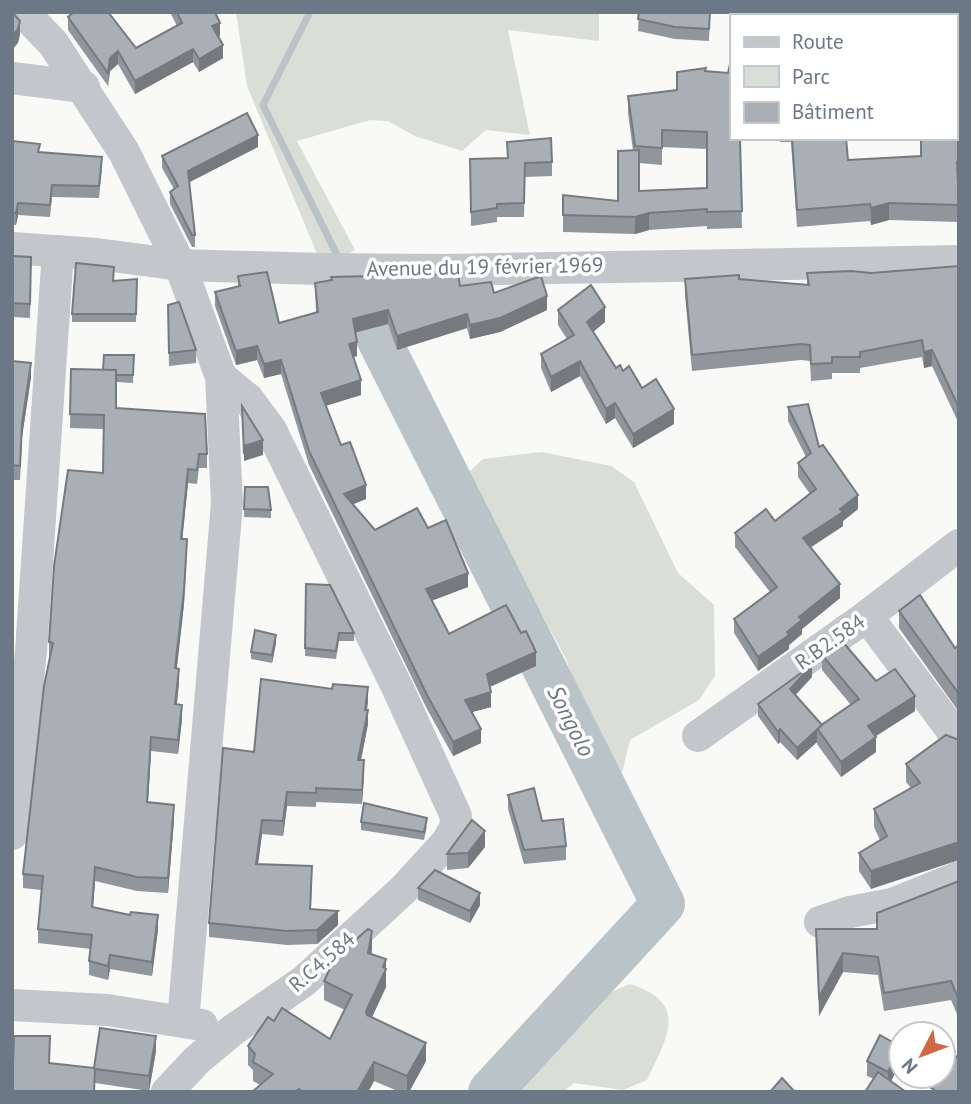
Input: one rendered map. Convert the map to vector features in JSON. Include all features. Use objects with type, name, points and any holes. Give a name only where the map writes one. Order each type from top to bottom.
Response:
[{"type":"street","points":[[23,12],[53,43],[124,152],[180,265],[221,377],[227,503],[183,1022]]},
{"type":"street","points":[[12,78],[84,87]]},
{"type":"street","name":"Avenue du 19 février 1969","points":[[12,248],[180,265],[442,270],[959,261]]},
{"type":"street","points":[[12,834],[31,651],[58,251]]},
{"type":"street","name":"R.C4.584","points":[[167,1092],[197,1060],[233,1030],[304,981],[404,889],[447,842],[455,828],[456,816],[398,689],[271,430],[248,399],[221,377]]},
{"type":"street","name":"R.B2.584","points":[[698,736],[867,616],[959,545]]},
{"type":"street","points":[[867,616],[959,740]]},
{"type":"street","points":[[820,922],[850,912],[892,904],[959,877]]},
{"type":"street","points":[[12,1004],[107,1010],[233,1030]]},
{"type":"green space","points":[[236,12],[599,12],[599,41],[508,30],[530,135],[486,130],[462,151],[415,136],[388,121],[370,120],[297,141],[355,250],[323,268],[247,86]]},
{"type":"green space","points":[[542,452],[611,466],[634,482],[678,573],[714,605],[715,676],[699,700],[630,740],[622,773],[593,736],[566,659],[538,607],[470,519],[460,495],[466,475],[483,459]]},
{"type":"green space","points":[[630,984],[649,992],[661,1001],[669,1023],[661,1050],[647,1080],[623,1090],[574,1083],[563,1092],[504,1092],[546,1045],[577,1016],[611,992]]},
{"type":"building","points":[[12,12],[20,21],[12,36]]},
{"type":"building","points":[[74,12],[108,12],[136,48],[182,23],[177,12],[215,12],[220,23],[212,26],[223,45],[199,59],[193,49],[135,81],[118,51],[110,58],[108,73],[68,17]]},
{"type":"building","points":[[639,12],[710,12],[709,29],[675,27],[638,19]]},
{"type":"building","points":[[739,12],[822,12],[822,14]]},
{"type":"building","points":[[959,12],[959,205],[889,203],[871,208],[870,204],[797,210],[792,140],[846,140],[848,160],[921,156],[921,140],[957,140],[957,14],[916,14]]},
{"type":"building","points":[[730,64],[730,140],[740,140],[742,211],[707,212],[707,209],[649,213],[635,217],[563,215],[563,195],[618,201],[618,151],[639,150],[639,191],[707,188],[707,132],[662,130],[662,148],[635,146],[628,96],[677,90],[677,72],[706,68],[705,71],[728,73]]},
{"type":"building","points":[[247,113],[258,135],[188,171],[195,235],[192,235],[170,192],[178,186],[162,156]]},
{"type":"building","points":[[551,138],[552,162],[525,163],[524,203],[497,204],[497,208],[471,212],[470,159],[508,158],[507,142]]},
{"type":"building","points":[[12,141],[40,144],[38,152],[102,157],[99,186],[52,185],[50,205],[18,203],[16,213],[12,213]]},
{"type":"building","points":[[12,256],[31,257],[30,304],[12,303]]},
{"type":"building","points":[[76,263],[114,267],[113,281],[137,279],[136,314],[72,314]]},
{"type":"building","points":[[959,266],[959,408],[932,350],[924,352],[922,340],[860,352],[860,357],[832,357],[832,363],[811,364],[810,345],[801,344],[692,355],[685,279],[739,275],[739,279],[809,285],[807,273],[871,273]]},
{"type":"building","points":[[267,272],[279,323],[318,312],[315,283],[332,280],[331,277],[458,274],[460,286],[491,282],[494,293],[541,276],[547,296],[500,318],[470,325],[467,314],[397,336],[388,310],[353,319],[357,342],[349,344],[361,380],[321,393],[341,445],[350,442],[366,485],[344,494],[375,530],[417,508],[428,528],[446,520],[468,573],[426,589],[449,634],[506,605],[521,633],[526,631],[536,652],[487,674],[491,692],[465,700],[481,729],[453,742],[427,695],[309,451],[281,360],[264,364],[257,346],[236,351],[215,292],[240,286],[238,276]]},
{"type":"building","points":[[591,285],[605,307],[587,322],[616,368],[620,365],[623,371],[629,366],[642,388],[656,379],[674,409],[633,434],[615,403],[606,409],[580,361],[551,377],[541,354],[574,335],[558,310]]},
{"type":"building","points":[[179,302],[196,350],[169,353],[168,305]]},
{"type":"building","points":[[104,355],[134,355],[133,375],[116,375],[116,370],[103,370]]},
{"type":"building","points":[[12,361],[31,363],[22,423],[20,466],[12,465]]},
{"type":"building","points":[[71,369],[116,370],[116,408],[205,414],[207,454],[199,454],[197,470],[188,469],[181,539],[187,539],[175,668],[179,669],[175,704],[182,705],[178,740],[151,737],[147,802],[174,805],[168,878],[137,877],[95,867],[92,907],[130,915],[131,912],[158,915],[152,962],[110,955],[108,966],[89,961],[92,935],[38,929],[43,876],[23,874],[44,686],[53,643],[49,642],[54,566],[68,470],[103,473],[104,415],[70,414]]},
{"type":"building","points":[[808,404],[819,447],[823,445],[858,495],[840,509],[843,512],[803,538],[840,584],[799,617],[802,620],[787,632],[789,635],[758,657],[734,619],[777,587],[735,533],[766,509],[775,521],[816,489],[798,463],[811,453],[788,407]]},
{"type":"building","points":[[242,406],[263,440],[244,446],[244,454]]},
{"type":"building","points":[[245,487],[268,487],[271,510],[244,509]]},
{"type":"building","points":[[306,584],[330,585],[354,633],[339,633],[336,651],[305,648]]},
{"type":"building","points":[[920,595],[955,648],[959,645],[959,694],[899,611]]},
{"type":"building","points":[[255,630],[276,635],[272,655],[251,652]]},
{"type":"building","points":[[842,641],[876,681],[895,669],[915,696],[868,726],[876,737],[841,762],[817,728],[859,699],[822,655]]},
{"type":"building","points":[[812,665],[790,689],[822,725],[797,748],[780,729],[778,732],[758,704]]},
{"type":"building","points":[[261,679],[332,689],[333,684],[368,687],[365,710],[368,710],[358,760],[364,760],[362,790],[316,788],[316,793],[287,792],[283,821],[262,820],[256,864],[312,866],[310,909],[338,911],[317,930],[287,931],[209,923],[223,748],[254,752]]},
{"type":"building","points":[[946,735],[959,740],[959,842],[871,871],[859,853],[887,836],[874,809],[920,783],[906,764]]},
{"type":"building","points":[[534,788],[542,821],[563,819],[566,846],[524,850],[508,795]]},
{"type":"building","points":[[364,803],[427,818],[424,832],[361,822]]},
{"type":"building","points":[[472,820],[485,831],[468,853],[447,854]]},
{"type":"building","points":[[435,870],[480,893],[470,911],[418,888]]},
{"type":"building","points":[[959,881],[959,1001],[951,981],[884,993],[878,957],[843,953],[819,997],[816,929],[877,929],[877,913]]},
{"type":"building","points":[[368,929],[372,931],[368,953],[386,959],[383,967],[386,969],[366,1011],[367,1015],[426,1043],[407,1076],[374,1062],[357,1092],[303,1092],[299,1089],[295,1092],[252,1092],[273,1074],[253,1062],[255,1054],[248,1046],[268,1017],[274,1021],[282,1008],[330,1039],[352,995],[324,981],[335,958]]},
{"type":"building","points":[[100,1028],[156,1036],[149,1076],[95,1069],[94,1092],[12,1092],[14,1036],[50,1036],[49,1063],[94,1068]]},
{"type":"building","points":[[880,1035],[887,1039],[887,1071],[867,1061]]},
{"type":"building","points":[[959,1054],[959,1092],[937,1092],[934,1090],[957,1090]]},
{"type":"building","points":[[878,1072],[887,1078],[887,1090],[906,1092],[865,1092]]},
{"type":"building","points":[[782,1078],[795,1092],[770,1092]]},
{"type":"waterway","points":[[310,12],[263,105],[339,259]]},
{"type":"waterway","name":"Songolo","points":[[364,310],[663,904],[490,1092]]}]
